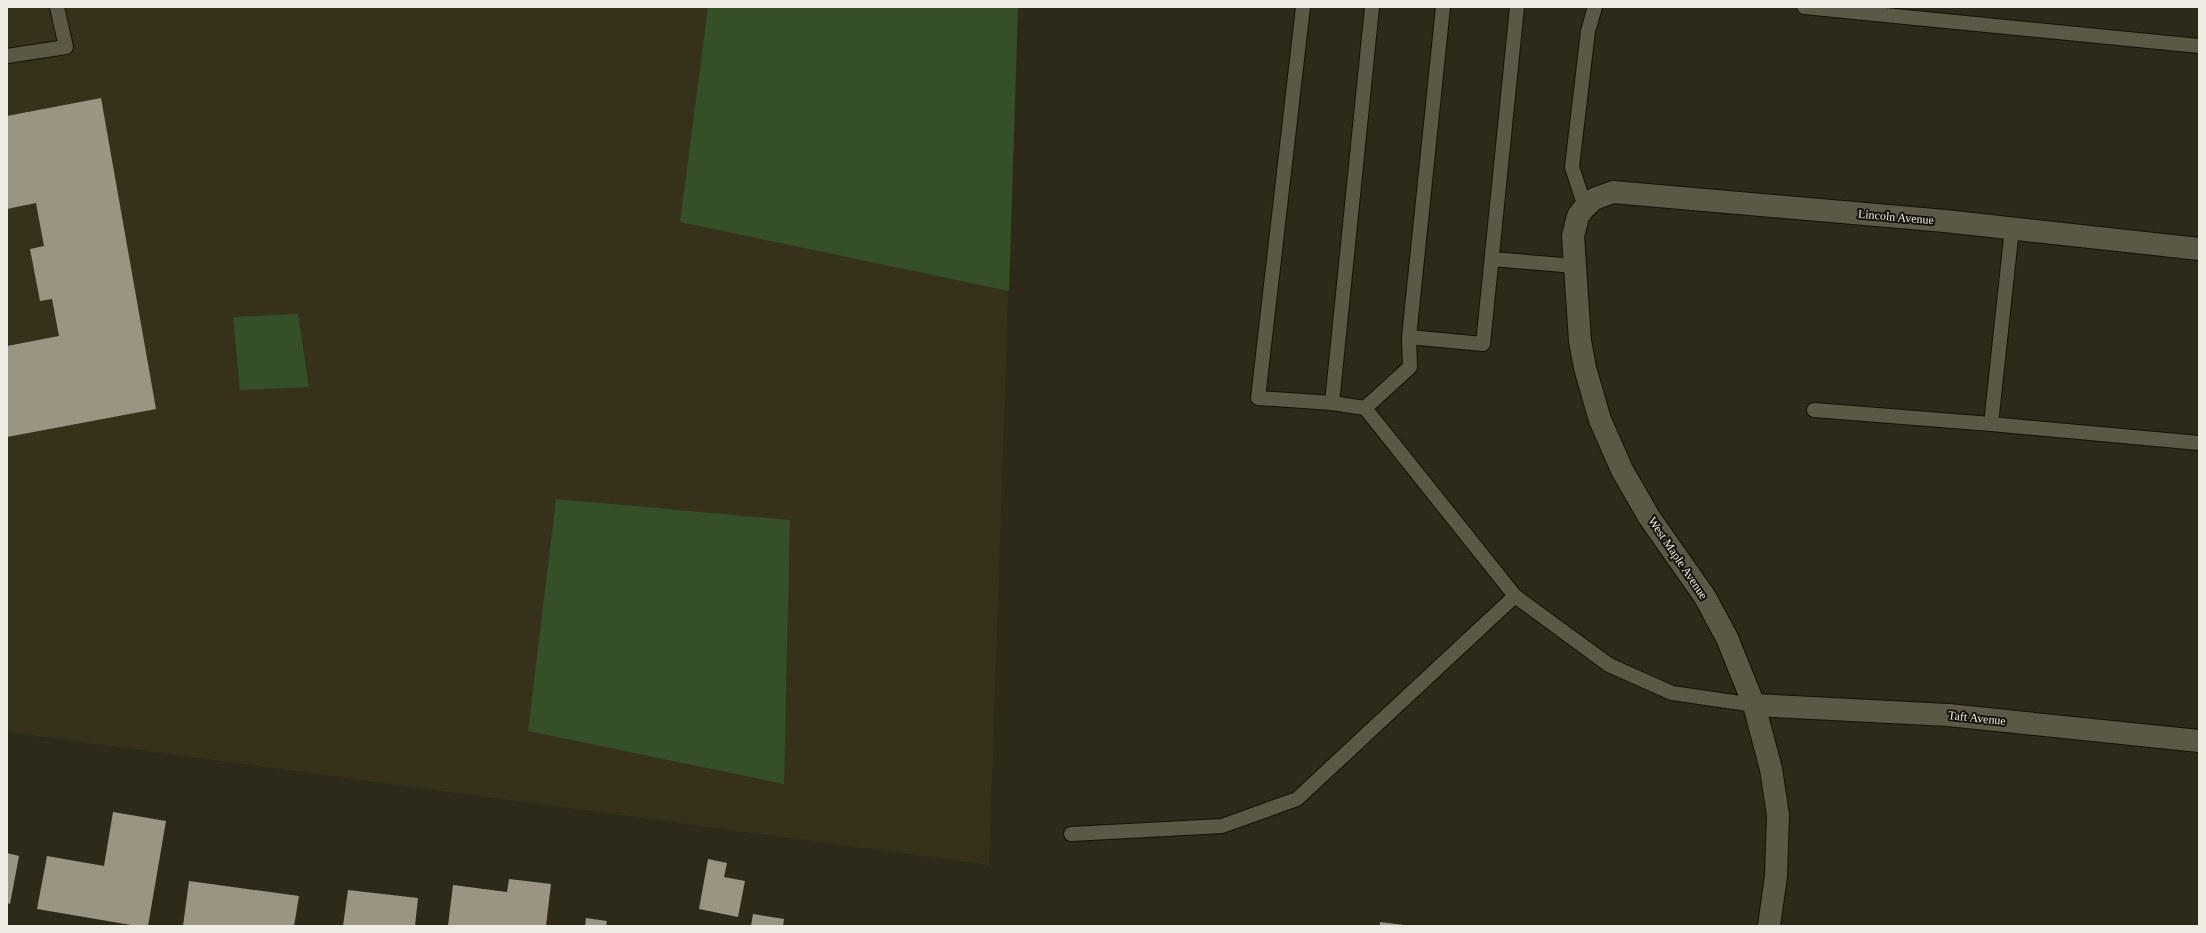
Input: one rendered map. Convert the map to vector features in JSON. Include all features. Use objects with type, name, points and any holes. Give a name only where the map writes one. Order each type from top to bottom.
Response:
[{"type":"street","name":"Lincoln Avenue","points":[[1589,203],[1613,192],[2012,228],[2199,249]]},
{"type":"street","name":"West Maple Avenue","points":[[1589,203],[1578,216],[1573,236],[1580,341],[1585,368],[1600,420],[1622,470],[1641,504],[1704,597],[1727,638],[1754,705],[1771,770],[1778,815],[1776,876],[1769,926]]},
{"type":"street","name":"Taft Avenue","points":[[1754,705],[1948,715],[2199,741]]},
{"type":"lane","points":[[7,56],[66,47],[58,7]]},
{"type":"lane","points":[[1303,7],[1258,398],[1365,408],[1515,596],[1609,665],[1672,693],[1754,705]]},
{"type":"lane","points":[[1332,404],[1372,7]]},
{"type":"lane","points":[[1365,408],[1410,367],[1409,337],[1443,7]]},
{"type":"lane","points":[[1409,337],[1483,344],[1517,7]]},
{"type":"lane","points":[[1589,203],[1572,167],[1588,31],[1595,7]]},
{"type":"lane","points":[[1804,7],[2199,46]]},
{"type":"lane","points":[[1991,424],[2012,228]]},
{"type":"lane","points":[[1492,259],[1574,266]]},
{"type":"lane","points":[[1814,410],[2199,443]]},
{"type":"lane","points":[[1071,834],[1222,826],[1297,798],[1515,596]]},
{"type":"shaded area","points":[[7,7],[1018,7],[989,865],[7,732]]},
{"type":"green space","points":[[708,7],[1018,7],[1009,291],[680,222]]},
{"type":"green space","points":[[298,314],[309,387],[240,390],[233,317]]},
{"type":"green space","points":[[556,499],[790,520],[784,784],[528,731]]},
{"type":"building","points":[[101,98],[156,409],[7,437],[7,346],[59,336],[52,299],[40,301],[30,249],[44,246],[36,203],[7,209],[7,116]]},
{"type":"building","points":[[113,812],[166,821],[148,926],[137,926],[37,909],[47,856],[104,866]]},
{"type":"building","points":[[7,853],[19,856],[10,904],[7,903]]},
{"type":"building","points":[[708,859],[727,863],[724,877],[745,881],[738,917],[699,909]]},
{"type":"building","points":[[509,879],[551,884],[546,926],[448,926],[453,885],[507,892]]},
{"type":"building","points":[[189,881],[299,896],[294,926],[183,926]]},
{"type":"building","points":[[348,890],[418,898],[415,926],[343,926]]},
{"type":"building","points":[[753,914],[784,919],[783,926],[751,926]]},
{"type":"building","points":[[586,918],[607,921],[606,926],[585,926]]},
{"type":"building","points":[[1380,922],[1404,925],[1404,926],[1380,926]]}]
